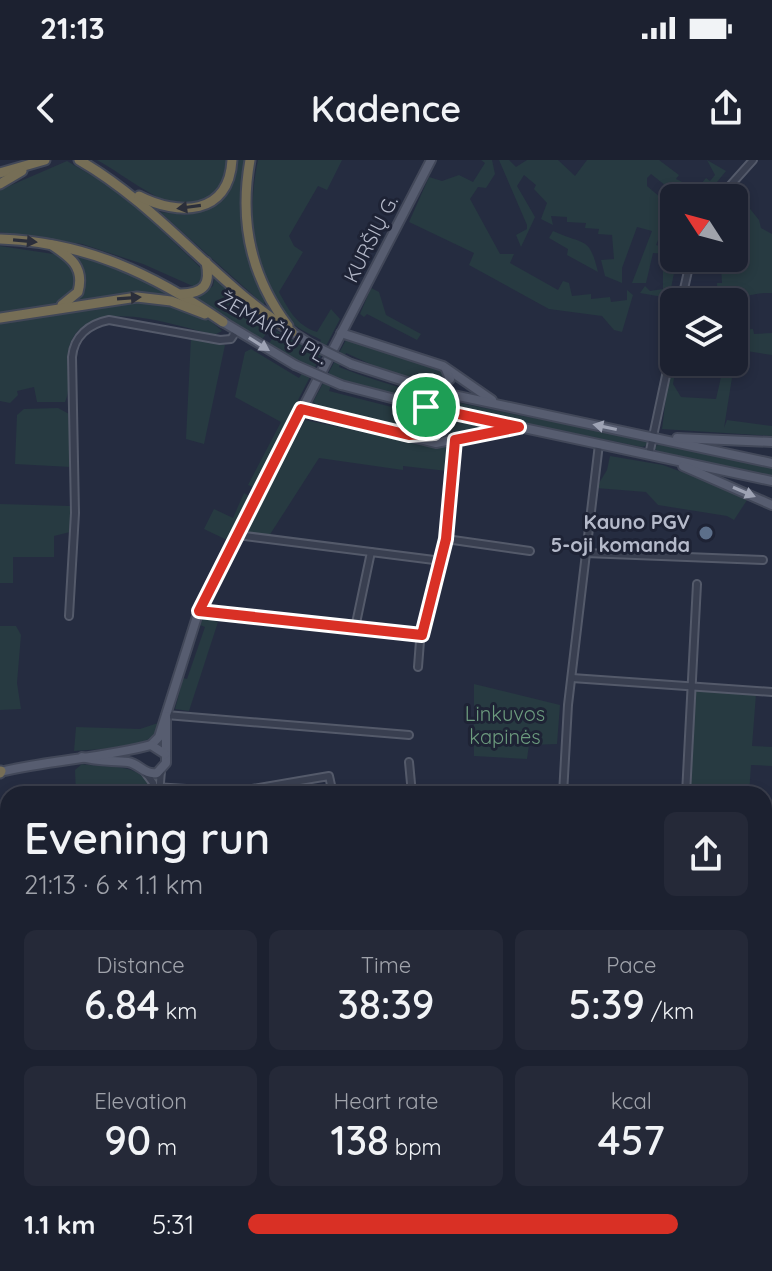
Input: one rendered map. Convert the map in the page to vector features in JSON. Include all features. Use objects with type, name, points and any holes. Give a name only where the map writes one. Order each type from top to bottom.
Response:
[{"type":"highway","name":"ŽEMAIČIŲ PL.","points":[[79,160],[122,186],[248,301],[292,332]]},
{"type":"highway","points":[[122,186],[170,209],[197,208],[216,198],[224,189],[232,160]]},
{"type":"highway","points":[[250,160],[246,210],[252,261],[271,304],[292,332]]},
{"type":"highway","points":[[0,173],[40,162]]},
{"type":"highway","points":[[0,184],[40,162]]},
{"type":"highway","name":"ŽEMAIČIŲ PL.","points":[[0,239],[49,243],[119,261],[181,294],[223,322]]},
{"type":"highway","points":[[49,243],[73,261],[81,278],[74,297],[52,309]]},
{"type":"highway","points":[[181,294],[200,293],[205,288],[209,275],[206,262]]},
{"type":"highway","points":[[0,318],[150,297],[223,322]]},
{"type":"main road","name":"KURŠIŲ G.","points":[[166,715],[199,611],[431,160]]},
{"type":"main road","name":"ŽEMAIČIŲ PL.","points":[[223,322],[295,365],[341,385],[426,407],[772,481]]},
{"type":"main road","name":"ŽEMAIČIŲ PL.","points":[[292,332],[351,364],[435,391],[772,463]]},
{"type":"main road","points":[[341,333],[443,366],[496,404]]},
{"type":"main road","points":[[435,391],[450,379],[443,366]]},
{"type":"main road","points":[[409,435],[434,433],[438,427],[437,417],[426,407]]},
{"type":"main road","points":[[301,409],[436,443],[519,427]]},
{"type":"main road","points":[[653,437],[772,442]]},
{"type":"main road","points":[[664,458],[772,505]]},
{"type":"main road","points":[[143,770],[137,760],[159,737],[166,715]]},
{"type":"main road","points":[[82,757],[95,762],[129,762],[143,770],[161,771],[165,754],[166,715]]},
{"type":"main road","points":[[0,772],[147,747],[165,754]]},
{"type":"street","points":[[732,184],[753,160]]},
{"type":"street","points":[[69,616],[75,513],[72,357],[76,342],[91,325],[109,320],[220,340],[231,339],[237,330]]},
{"type":"street","points":[[649,455],[666,376]]},
{"type":"street","points":[[418,667],[422,635],[446,539],[455,440]]},
{"type":"street","points":[[564,786],[572,678],[599,444]]},
{"type":"street","points":[[237,535],[442,561]]},
{"type":"street","points":[[446,539],[530,551]]},
{"type":"street","points":[[355,628],[371,552]]},
{"type":"street","points":[[585,553],[763,560]]},
{"type":"street","points":[[686,786],[697,584]]},
{"type":"street","points":[[199,611],[422,635]]},
{"type":"street","points":[[572,678],[772,692]]},
{"type":"street","points":[[166,715],[409,735]]},
{"type":"street","points":[[409,762],[411,786]]},
{"type":"street","points":[[143,770],[154,786]]},
{"type":"street","points":[[158,786],[161,771]]},
{"type":"street","points":[[274,786],[329,776],[331,786]]},
{"type":"green space","points":[[97,160],[230,160],[219,186],[205,201],[189,206],[154,195]]},
{"type":"green space","points":[[235,160],[247,160],[249,249],[257,282],[265,299],[264,305],[160,212],[186,215],[218,200]]},
{"type":"green space","points":[[258,160],[342,160],[327,190],[318,186],[289,236],[294,246],[303,252],[279,292],[294,316],[310,329],[317,332],[331,309],[340,319],[253,487],[248,485],[281,422],[235,397],[245,352],[251,349],[299,378],[307,365],[268,345],[277,331],[314,353],[321,340],[294,324],[277,305],[259,267],[253,223]]},
{"type":"green space","points":[[481,160],[492,160],[495,174],[486,188],[478,187],[470,199],[500,254],[514,254],[510,263],[558,290],[563,281],[569,283],[572,296],[591,294],[591,299],[610,297],[611,302],[627,300],[627,290],[633,295],[622,332],[614,330],[602,316],[549,309],[469,265],[474,253],[409,222],[429,177],[442,181],[459,175],[473,182],[485,163]]},
{"type":"green space","points":[[499,160],[509,160],[516,167],[527,160],[558,160],[575,176],[587,160],[659,160],[679,175],[676,179],[686,184],[664,184],[651,174],[647,178],[647,186],[660,197],[660,235],[656,245],[660,246],[660,254],[653,253],[646,283],[632,283],[652,231],[637,227],[622,268],[622,283],[605,276],[601,260],[614,259],[612,235],[598,234],[599,229],[585,228],[586,223],[567,222],[567,217],[551,216],[553,225],[541,219],[547,203],[534,189],[536,185],[524,175],[517,186],[535,217],[521,247],[516,235],[527,229]]},
{"type":"green space","points":[[707,160],[726,171],[715,184],[701,184],[715,175]]},
{"type":"green space","points":[[67,161],[122,193],[202,269],[204,279],[197,288],[143,264],[82,244],[0,232],[0,190]]},
{"type":"green space","points":[[748,206],[759,220],[761,228],[772,234],[772,293],[748,296],[748,288],[717,288],[717,283],[722,283],[721,272],[748,272]]},
{"type":"green space","points":[[553,231],[584,243],[592,252],[598,272],[567,255],[568,249],[549,238]]},
{"type":"green space","points":[[0,246],[60,255],[77,272],[75,291],[61,302],[0,314]]},
{"type":"green space","points":[[70,251],[118,266],[182,300],[133,294],[77,303],[81,290]]},
{"type":"green space","points":[[663,272],[674,272],[671,288],[663,288]]},
{"type":"green space","points":[[215,276],[265,325],[267,333],[263,338],[257,339],[197,298],[213,286]]},
{"type":"green space","points":[[645,286],[650,291],[660,289],[660,296],[640,293]]},
{"type":"green space","points":[[371,288],[379,292],[386,315],[421,334],[417,340],[367,314],[364,317],[360,314]]},
{"type":"green space","points":[[123,301],[163,304],[189,310],[222,331],[214,335],[134,317],[93,321],[79,330],[69,347],[65,402],[37,402],[34,387],[17,391],[18,395],[10,403],[0,401],[0,324]]},
{"type":"green space","points":[[748,329],[753,329],[754,334],[772,333],[772,355],[748,351]]},
{"type":"green space","points":[[191,338],[225,345],[204,444],[186,439]]},
{"type":"green space","points":[[346,340],[434,366],[445,374],[436,382],[390,373],[346,353],[339,367],[376,380],[491,410],[647,440],[648,445],[642,447],[392,396],[334,377],[329,391],[431,417],[435,424],[428,430],[414,429],[321,409],[313,402]]},
{"type":"green space","points":[[669,376],[674,376],[673,384],[681,397],[716,399],[721,376],[732,376],[724,428],[727,420],[772,426],[772,436],[662,429]]},
{"type":"green space","points":[[58,408],[71,415],[71,467],[15,464],[17,415],[24,409]]},
{"type":"green space","points":[[440,415],[497,427],[429,439],[437,437],[444,428]]},
{"type":"green space","points":[[305,420],[434,447],[450,446],[447,471],[403,466],[403,470],[319,458],[269,536],[248,532],[249,524]]},
{"type":"green space","points":[[660,443],[772,467],[772,477],[660,453],[654,448]]},
{"type":"green space","points":[[610,456],[663,465],[749,497],[734,520],[727,516],[658,505],[646,492],[596,488],[607,470]]},
{"type":"green space","points":[[244,493],[249,496],[227,540],[204,529],[214,509],[233,518]]},
{"type":"green space","points":[[0,504],[70,506],[70,532],[54,536],[54,557],[13,557],[13,583],[0,583]]},
{"type":"green space","points":[[204,617],[218,622],[189,711],[175,709],[183,678],[187,679],[205,627],[200,625]]},
{"type":"green space","points":[[0,626],[16,626],[21,635],[17,683],[21,709],[0,710]]},
{"type":"green space","name":"Linkuvos kapinės","points":[[474,684],[560,705],[557,744],[529,745],[527,759],[474,756]]},
{"type":"green space","points":[[695,690],[756,694],[752,746],[772,747],[772,766],[751,765],[750,786],[688,786]]},
{"type":"green space","points":[[158,723],[153,737],[131,747],[74,751],[76,727],[140,729]]},
{"type":"green space","points":[[82,764],[124,768],[142,776],[149,786],[76,786],[75,770]]},
{"type":"place","name":"Kauno PGV 5-oji komanda","points":[[706,533]]},
{"type":"route","points":[[426,407],[519,427],[455,440],[446,539],[421,628],[422,635],[199,611],[301,409],[409,435],[434,433],[438,427],[437,417],[426,407]]}]
